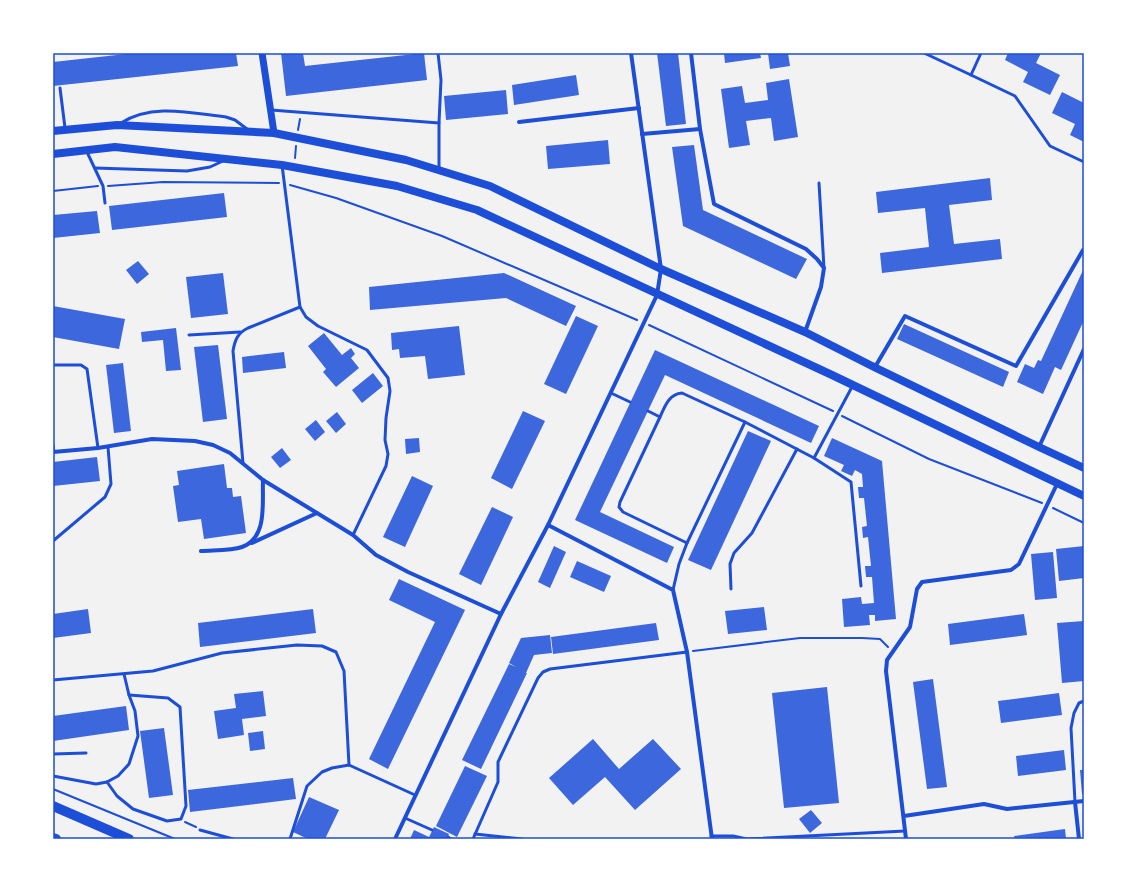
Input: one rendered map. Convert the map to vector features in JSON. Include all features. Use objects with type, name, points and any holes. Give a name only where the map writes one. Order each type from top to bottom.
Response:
[{"type":"highway","points":[[53,806],[129,839]]},
{"type":"main road","points":[[53,131],[117,125],[274,133],[406,160],[490,186],[661,269],[805,332],[1038,447],[1084,468]]},
{"type":"main road","points":[[53,154],[115,147],[282,165],[397,186],[477,210],[853,385],[1084,496]]},
{"type":"street","points":[[262,53],[274,133]]},
{"type":"street","points":[[395,839],[501,614],[548,525],[657,295],[661,269],[631,53]]},
{"type":"street","points":[[691,53],[700,129],[714,204],[806,249],[824,268],[821,287],[805,332]]},
{"type":"street","points":[[519,122],[639,108]]},
{"type":"street","points":[[642,134],[700,129]]},
{"type":"street","points":[[874,367],[905,316],[1016,366],[1083,250]]},
{"type":"street","points":[[1038,447],[1084,349]]},
{"type":"street","points":[[54,452],[108,447],[152,439],[195,441],[213,445],[230,453],[263,480],[353,535],[376,555],[408,572],[501,614]]},
{"type":"street","points":[[251,543],[258,533],[261,524],[263,480]]},
{"type":"street","points":[[906,839],[886,671],[888,660],[910,627],[917,589],[922,582],[1011,570],[1020,564],[1057,484]]},
{"type":"street","points":[[201,550],[240,548],[317,513]]},
{"type":"street","points":[[548,525],[673,590],[687,652],[711,838]]},
{"type":"street","points":[[904,816],[984,804],[1007,809],[1084,801]]},
{"type":"street","points":[[1075,802],[1079,839]]},
{"type":"lane","points":[[438,53],[441,80],[439,123],[440,171]]},
{"type":"lane","points":[[924,53],[1015,96],[1050,146],[1084,162]]},
{"type":"lane","points":[[971,75],[981,53]]},
{"type":"lane","points":[[60,88],[66,130]]},
{"type":"lane","points":[[271,110],[439,123]]},
{"type":"lane","points":[[117,125],[128,118],[140,114],[161,111],[226,117],[241,124],[249,132]]},
{"type":"lane","points":[[86,150],[103,186],[105,203]]},
{"type":"lane","points":[[95,168],[187,171],[210,167],[226,159]]},
{"type":"lane","points":[[282,165],[300,307],[306,317],[318,326],[367,350],[388,378],[390,391],[386,418],[386,440],[388,454],[386,466],[353,535]]},
{"type":"lane","points":[[819,183],[824,268]]},
{"type":"lane","points":[[188,335],[240,332],[300,307]]},
{"type":"lane","points":[[240,332],[234,340],[233,351],[243,463]]},
{"type":"lane","points":[[53,365],[81,365],[87,369],[98,448]]},
{"type":"lane","points":[[814,458],[853,385]]},
{"type":"lane","points":[[611,393],[630,402]]},
{"type":"lane","points":[[687,542],[623,512],[619,507],[667,402],[676,393],[682,393],[745,422],[814,458],[851,482],[861,586]]},
{"type":"lane","points":[[648,411],[660,417]]},
{"type":"lane","points":[[673,590],[679,564],[687,542],[745,422]]},
{"type":"lane","points":[[53,444],[54,452]]},
{"type":"lane","points":[[53,541],[105,497],[111,484],[108,447]]},
{"type":"lane","points":[[731,589],[730,564],[734,553],[752,534],[796,449]]},
{"type":"lane","points":[[53,680],[153,671],[222,653],[297,645],[322,646],[336,652],[344,671],[349,765]]},
{"type":"lane","points":[[473,839],[498,782],[498,762],[538,678],[543,672],[550,669],[687,652]]},
{"type":"lane","points":[[53,776],[96,784],[107,782],[118,776],[129,764],[138,736],[135,711],[124,674]]},
{"type":"lane","points":[[107,782],[117,796],[133,809],[167,821],[181,819],[186,806],[180,707],[168,698],[129,695]]},
{"type":"lane","points":[[1075,802],[1071,728],[1074,713],[1079,703],[1084,701]]},
{"type":"lane","points":[[53,754],[86,752]]},
{"type":"lane","points":[[290,839],[307,786],[322,772],[332,768],[349,765],[415,795]]},
{"type":"lane","points":[[405,818],[432,830]]},
{"type":"lane","points":[[200,830],[233,839]]},
{"type":"lane","points":[[711,838],[733,836],[747,839],[905,831]]},
{"type":"lane","points":[[475,834],[522,839]]},
{"type":"path","points":[[53,191],[163,182],[284,183],[336,198],[442,236],[644,323],[838,414],[929,459],[1047,505],[1084,523]]},
{"type":"path","points":[[687,652],[800,638],[880,639],[893,651]]},
{"type":"path","points":[[53,789],[175,839]]},
{"type":"path","points":[[181,819],[200,830]]},
{"type":"building","points":[[135,53],[236,53],[238,66],[53,86],[53,62]]},
{"type":"building","points":[[281,53],[303,53],[305,66],[424,53],[427,80],[286,96]]},
{"type":"building","points":[[657,53],[678,53],[686,124],[666,126]]},
{"type":"building","points":[[724,53],[760,53],[761,58],[725,63]]},
{"type":"building","points":[[768,53],[788,53],[790,66],[770,69]]},
{"type":"building","points":[[1008,53],[1041,53],[1036,63],[1060,75],[1050,95],[1023,82],[1028,72],[1005,60]]},
{"type":"building","points":[[576,75],[579,95],[514,105],[512,85]]},
{"type":"building","points":[[789,79],[798,137],[774,141],[771,118],[746,121],[750,145],[729,148],[721,89],[742,86],[745,103],[768,100],[766,83]]},
{"type":"building","points":[[506,90],[508,114],[446,120],[444,96]]},
{"type":"building","points":[[1062,92],[1084,103],[1084,142],[1070,135],[1075,124],[1052,113]]},
{"type":"building","points":[[608,140],[610,164],[548,169],[546,146]]},
{"type":"building","points":[[694,145],[703,210],[807,259],[796,279],[683,226],[672,147]]},
{"type":"building","points":[[990,178],[992,200],[949,205],[954,244],[1000,239],[1002,259],[882,273],[880,253],[929,247],[925,208],[878,213],[876,192]]},
{"type":"building","points":[[224,193],[227,217],[112,230],[109,206]]},
{"type":"building","points":[[97,211],[100,233],[53,238],[53,215]]},
{"type":"building","points":[[138,261],[149,274],[137,284],[126,270]]},
{"type":"building","points":[[1084,268],[1084,320],[1061,370],[1055,367],[1043,394],[1017,382],[1025,364],[1034,368],[1038,360],[1041,361]]},
{"type":"building","points":[[223,273],[228,314],[191,318],[186,277]]},
{"type":"building","points":[[504,273],[576,306],[566,326],[506,298],[370,310],[369,287]]},
{"type":"building","points":[[53,306],[125,319],[119,349],[53,337]]},
{"type":"building","points":[[576,316],[598,326],[566,394],[544,384]]},
{"type":"building","points":[[904,324],[1009,372],[1003,387],[897,339]]},
{"type":"building","points":[[459,326],[465,375],[428,379],[425,356],[400,358],[399,349],[392,350],[391,333]]},
{"type":"building","points":[[176,328],[181,370],[166,371],[163,340],[142,342],[141,332]]},
{"type":"building","points":[[324,333],[342,355],[351,348],[355,354],[351,358],[359,368],[336,387],[323,372],[326,369],[308,346]]},
{"type":"building","points":[[218,345],[227,419],[203,422],[194,347]]},
{"type":"building","points":[[655,350],[819,426],[811,443],[665,375],[600,512],[674,547],[667,563],[575,520]]},
{"type":"building","points":[[284,352],[286,368],[243,373],[242,357]]},
{"type":"building","points":[[123,363],[131,431],[114,433],[106,365]]},
{"type":"building","points":[[373,373],[383,386],[362,403],[352,390]]},
{"type":"building","points":[[523,411],[545,421],[512,489],[491,478]]},
{"type":"building","points":[[337,412],[346,424],[336,433],[326,421]]},
{"type":"building","points":[[316,420],[325,432],[315,441],[305,429]]},
{"type":"building","points":[[748,431],[771,441],[711,570],[688,560]]},
{"type":"building","points":[[419,438],[420,452],[406,454],[405,439]]},
{"type":"building","points":[[832,438],[882,461],[896,619],[875,621],[875,615],[869,615],[870,625],[844,627],[842,599],[861,597],[862,604],[874,603],[872,577],[866,577],[865,566],[871,566],[868,537],[863,538],[862,527],[867,526],[864,498],[859,498],[858,487],[863,487],[862,474],[855,470],[852,476],[841,471],[844,465],[824,456]]},
{"type":"building","points":[[282,448],[291,460],[280,468],[271,457]]},
{"type":"building","points":[[97,457],[100,481],[53,486],[53,462]]},
{"type":"building","points":[[224,464],[227,488],[232,488],[233,497],[241,496],[246,533],[204,539],[201,519],[178,522],[173,486],[179,485],[177,471]]},
{"type":"building","points":[[412,476],[433,486],[405,547],[383,537]]},
{"type":"building","points":[[492,507],[513,517],[481,585],[459,574]]},
{"type":"building","points":[[554,546],[566,552],[550,588],[538,582]]},
{"type":"building","points":[[1084,546],[1084,578],[1059,581],[1056,549]]},
{"type":"building","points":[[1053,552],[1057,598],[1035,600],[1031,554]]},
{"type":"building","points":[[577,561],[611,576],[604,592],[570,577]]},
{"type":"building","points":[[399,579],[465,610],[388,769],[369,759],[435,622],[389,600]]},
{"type":"building","points":[[764,607],[767,630],[728,634],[725,611]]},
{"type":"building","points":[[88,609],[91,633],[53,638],[53,614]]},
{"type":"building","points":[[313,609],[316,633],[200,647],[198,623]]},
{"type":"building","points":[[1024,614],[1027,635],[950,645],[948,624]]},
{"type":"building","points":[[1084,621],[1084,681],[1062,683],[1057,623]]},
{"type":"building","points":[[656,623],[659,640],[553,654],[551,637]]},
{"type":"building","points":[[550,635],[552,653],[534,655],[527,673],[481,769],[462,760],[509,664],[516,667],[509,663],[521,638]]},
{"type":"building","points":[[933,679],[947,787],[927,789],[913,682]]},
{"type":"building","points":[[827,687],[839,803],[784,808],[772,693]]},
{"type":"building","points":[[263,691],[266,716],[242,719],[244,735],[218,739],[214,711],[236,708],[234,694]]},
{"type":"building","points":[[1059,693],[1062,715],[1001,723],[998,701]]},
{"type":"building","points":[[126,706],[129,730],[53,741],[53,716]]},
{"type":"building","points":[[164,728],[173,795],[149,798],[140,731]]},
{"type":"building","points":[[263,731],[265,749],[250,751],[248,733]]},
{"type":"building","points":[[593,739],[619,769],[653,739],[681,769],[635,810],[605,777],[573,805],[549,778]]},
{"type":"building","points":[[1064,750],[1066,770],[1018,776],[1016,756]]},
{"type":"building","points":[[465,766],[487,776],[457,837],[436,826]]},
{"type":"building","points":[[1080,770],[1084,770],[1084,794],[1082,794]]},
{"type":"building","points":[[293,778],[296,799],[190,812],[188,790]]},
{"type":"building","points":[[309,797],[339,810],[325,839],[308,839],[293,832]]},
{"type":"building","points":[[811,810],[822,823],[810,833],[799,819]]},
{"type":"building","points":[[434,827],[449,834],[447,839],[410,839],[414,830],[429,837]]},
{"type":"building","points":[[1065,829],[1066,839],[1015,839],[1014,836]]}]
